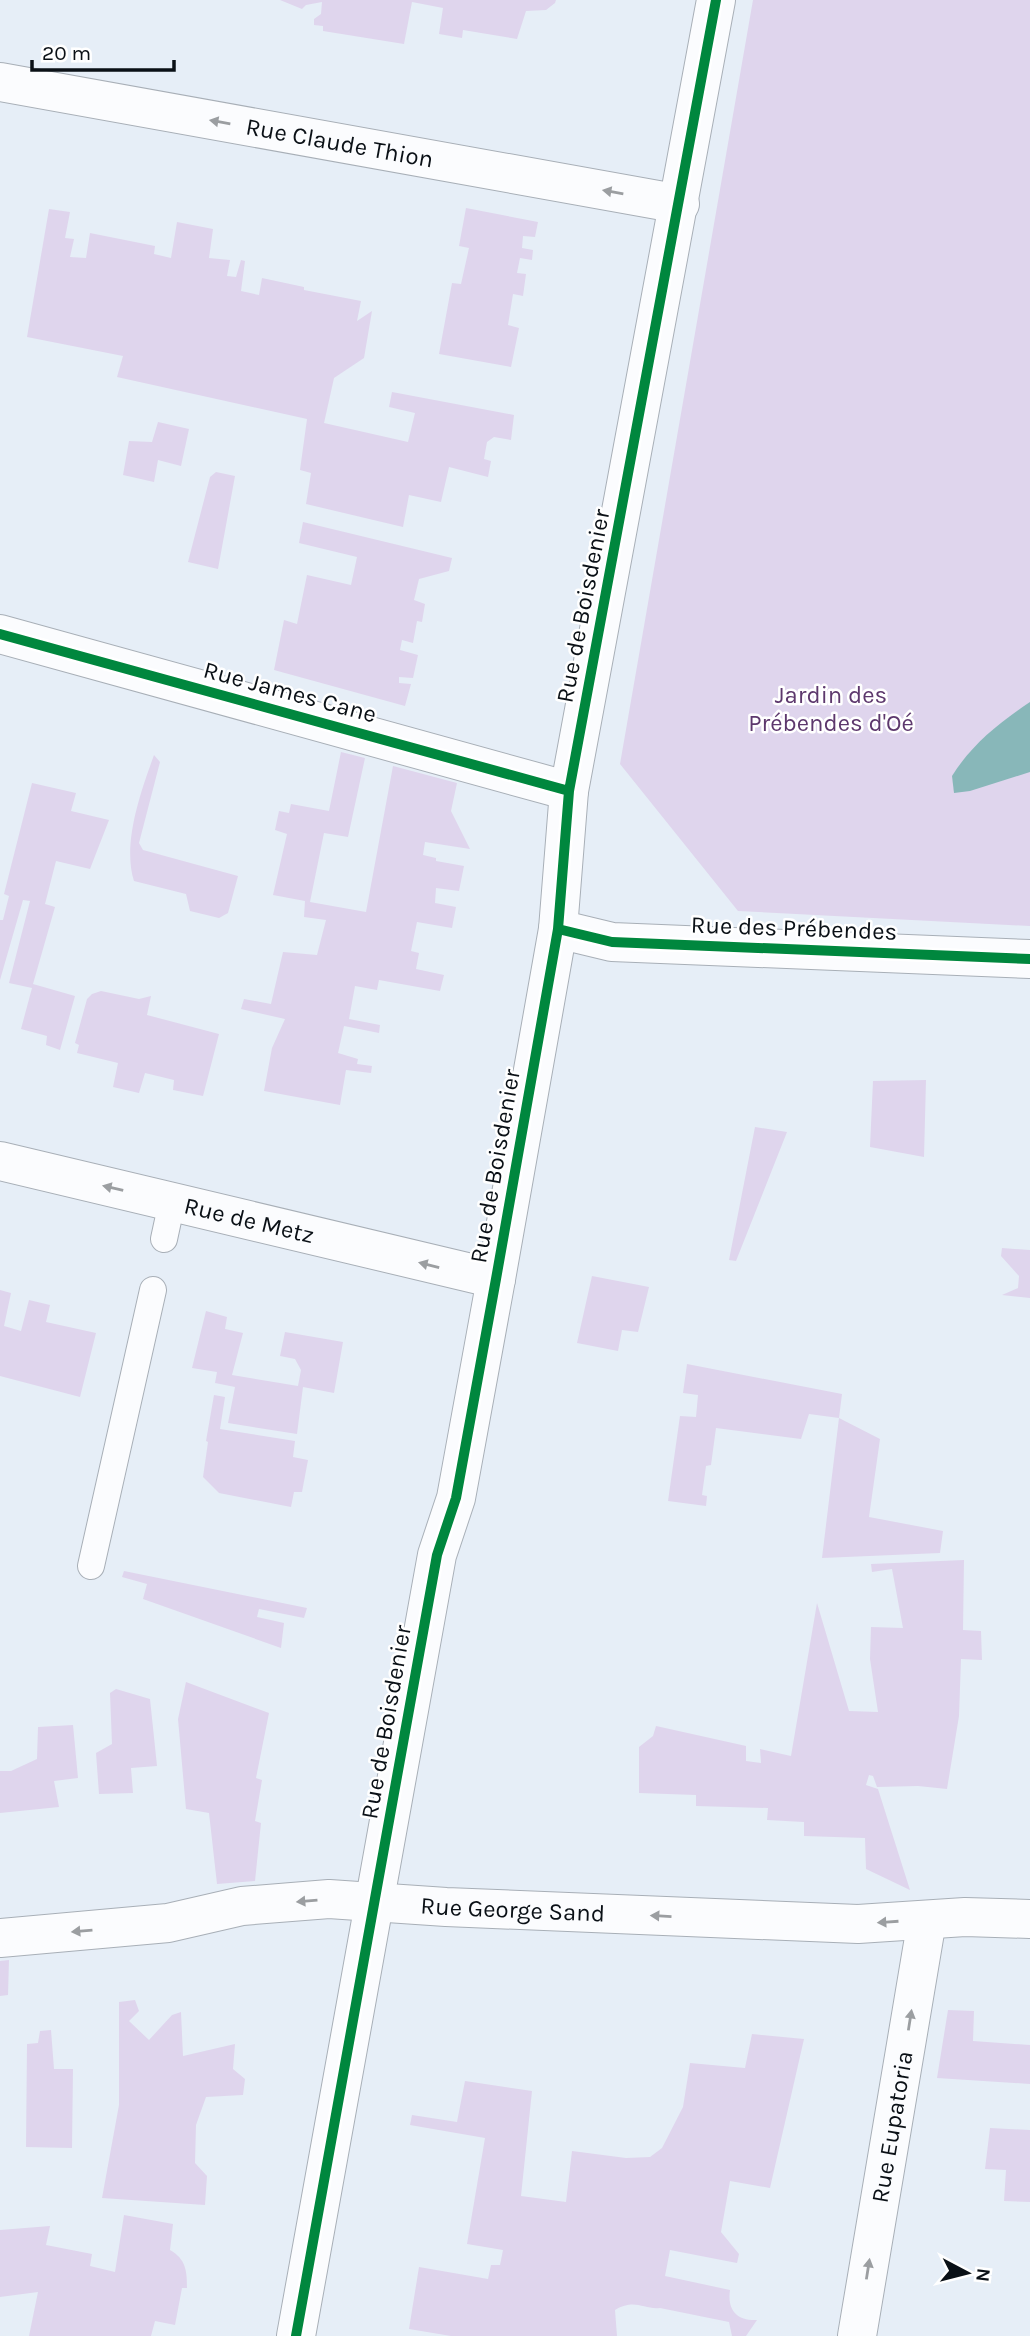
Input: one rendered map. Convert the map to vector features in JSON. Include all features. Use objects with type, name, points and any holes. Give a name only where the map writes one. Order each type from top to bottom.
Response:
[{"type":"street","name":"Rue de Boisdenier","points":[[296,2336],[438,1555],[456,1498],[496,1279],[558,929],[569,791],[716,0]]},
{"type":"street","name":"Rue Claude Thion","points":[[0,82],[680,204]]},
{"type":"street","name":"Rue James Cane","points":[[0,634],[569,791]]},
{"type":"street","name":"Rue des Prébendes","points":[[558,929],[612,942],[1030,959]]},
{"type":"street","name":"Rue de Metz","points":[[0,1161],[496,1279]]},
{"type":"street","name":"Rue George Sand","points":[[0,1938],[168,1923],[242,1906],[329,1899],[858,1924],[965,1917],[1030,1919]]},
{"type":"street","name":"Rue Eupatoria","points":[[857,2336],[928,1920]]},
{"type":"lane","points":[[164,1239],[172,1202]]},
{"type":"lane","points":[[91,1566],[153,1290]]},
{"type":"green space","points":[[280,0],[556,0],[546,10],[526,11],[517,39],[463,30],[462,38],[439,34],[443,8],[412,2],[404,44],[323,31],[323,26],[314,25],[314,19],[321,14],[322,2],[306,5],[302,9]]},
{"type":"green space","name":"Jardin des Prébendes d'Oé","points":[[753,0],[1030,0],[1030,926],[738,911],[620,764]]},
{"type":"green space","points":[[466,208],[538,222],[535,237],[523,236],[522,248],[533,250],[532,260],[520,258],[517,273],[526,274],[523,296],[513,294],[508,325],[519,328],[511,367],[439,354],[452,283],[461,284],[469,248],[459,246]]},
{"type":"green space","points":[[49,209],[70,212],[65,238],[74,239],[70,257],[86,258],[90,233],[155,246],[154,254],[171,258],[177,222],[213,229],[209,258],[230,260],[227,276],[236,277],[241,260],[245,261],[241,291],[259,295],[262,278],[304,287],[304,290],[361,301],[357,321],[372,311],[364,358],[334,378],[324,423],[408,442],[415,413],[389,407],[392,392],[514,415],[511,440],[494,437],[487,442],[484,459],[491,461],[488,477],[449,467],[441,502],[409,495],[403,527],[306,504],[311,473],[300,470],[307,419],[117,377],[123,356],[27,337]]},
{"type":"green space","points":[[158,422],[189,429],[181,466],[158,460],[154,482],[123,475],[129,441],[152,442]]},
{"type":"green space","points":[[216,472],[235,476],[218,569],[188,562],[210,477]]},
{"type":"green space","points":[[303,522],[452,558],[449,571],[419,579],[414,600],[425,604],[422,622],[417,621],[413,643],[402,640],[400,650],[418,655],[413,678],[399,677],[399,683],[411,684],[405,706],[274,670],[284,620],[297,624],[307,575],[351,585],[357,557],[299,543]]},
{"type":"green space","points":[[341,752],[365,758],[348,837],[324,833],[310,902],[366,912],[393,766],[457,783],[451,811],[470,849],[425,842],[423,855],[436,858],[436,861],[464,866],[459,891],[436,888],[435,903],[456,907],[452,928],[417,922],[411,951],[419,953],[416,969],[444,975],[440,991],[379,980],[377,990],[355,986],[349,1019],[380,1025],[379,1033],[344,1026],[338,1053],[358,1059],[357,1064],[372,1066],[371,1073],[346,1070],[340,1105],[264,1091],[272,1048],[285,1019],[241,1009],[244,999],[271,1004],[283,952],[317,955],[326,920],[304,917],[305,901],[273,895],[287,834],[275,830],[279,811],[289,813],[291,804],[329,811]]},
{"type":"green space","points":[[154,755],[160,762],[139,843],[143,850],[238,876],[228,913],[219,918],[190,911],[186,894],[134,881],[130,851],[132,834],[139,801]]},
{"type":"green space","points":[[32,783],[76,793],[71,811],[109,820],[90,869],[56,861],[45,904],[55,907],[33,984],[75,996],[60,1050],[46,1045],[47,1036],[21,1029],[32,988],[9,983],[30,901],[23,900],[0,980],[0,920],[3,920],[9,896],[4,894]]},
{"type":"green space","points":[[101,991],[139,999],[151,996],[147,1015],[219,1034],[203,1096],[173,1090],[174,1080],[145,1073],[139,1093],[113,1087],[118,1063],[77,1053],[79,1045],[75,1043],[87,999]]},
{"type":"green space","points":[[926,1080],[924,1157],[870,1147],[873,1081]]},
{"type":"green space","points":[[755,1127],[787,1132],[736,1261],[729,1260]]},
{"type":"green space","points":[[1002,1248],[1030,1250],[1030,1298],[1002,1295],[1018,1288],[1019,1276],[1001,1256]]},
{"type":"green space","points":[[592,1276],[649,1287],[638,1332],[622,1330],[618,1351],[577,1343]]},
{"type":"green space","points":[[0,1290],[11,1293],[4,1326],[21,1331],[29,1300],[50,1305],[46,1322],[96,1333],[80,1397],[0,1376]]},
{"type":"green space","points":[[206,1311],[227,1317],[225,1329],[243,1333],[232,1375],[298,1386],[301,1370],[295,1359],[280,1356],[285,1332],[343,1342],[334,1393],[303,1387],[297,1434],[228,1423],[235,1387],[215,1383],[217,1372],[192,1368]]},
{"type":"green space","points":[[687,1364],[842,1394],[839,1418],[809,1414],[801,1439],[716,1428],[711,1465],[706,1466],[702,1495],[707,1496],[706,1506],[668,1501],[680,1416],[696,1417],[698,1395],[683,1393]]},
{"type":"green space","points":[[214,1395],[225,1397],[220,1429],[295,1441],[293,1457],[308,1460],[302,1492],[294,1492],[291,1507],[219,1493],[203,1477]]},
{"type":"green space","points":[[839,1418],[880,1439],[869,1517],[943,1531],[940,1553],[822,1558]]},
{"type":"green space","points":[[964,1560],[963,1630],[981,1631],[982,1660],[961,1659],[959,1716],[947,1789],[918,1786],[877,1787],[873,1776],[869,1775],[866,1785],[878,1789],[910,1890],[866,1869],[865,1838],[804,1836],[804,1822],[767,1820],[768,1808],[696,1806],[696,1795],[639,1793],[639,1747],[653,1736],[656,1726],[746,1746],[746,1761],[761,1763],[760,1749],[791,1756],[817,1603],[849,1711],[878,1712],[870,1659],[871,1627],[903,1628],[892,1569],[872,1572],[871,1564]]},
{"type":"green space","points":[[124,1571],[307,1608],[304,1618],[259,1609],[257,1617],[284,1623],[281,1648],[143,1599],[147,1584],[122,1577]]},
{"type":"green space","points":[[186,1682],[269,1713],[256,1778],[262,1780],[255,1821],[261,1823],[255,1881],[217,1884],[209,1813],[186,1809],[178,1719]]},
{"type":"green space","points":[[116,1689],[150,1699],[157,1766],[131,1768],[133,1793],[99,1794],[96,1753],[112,1744],[110,1693]]},
{"type":"green space","points":[[73,1725],[78,1778],[54,1781],[59,1807],[0,1813],[0,1771],[11,1771],[37,1759],[38,1727]]},
{"type":"green space","points":[[9,1960],[8,1995],[0,1996],[0,1961]]},
{"type":"green space","points":[[135,2000],[139,2011],[129,2021],[149,2040],[172,2015],[181,2012],[183,2056],[235,2044],[233,2069],[245,2079],[243,2095],[206,2097],[196,2125],[195,2163],[207,2176],[205,2205],[102,2198],[119,2105],[119,2002]]},
{"type":"green space","points":[[948,2010],[974,2011],[973,2041],[1030,2045],[1030,2084],[937,2078]]},
{"type":"green space","points":[[51,2030],[54,2069],[73,2069],[72,2148],[26,2147],[27,2044],[38,2043],[40,2031]]},
{"type":"green space","points":[[752,2034],[804,2039],[770,2188],[730,2181],[721,2232],[739,2254],[737,2263],[670,2250],[665,2276],[730,2290],[730,2303],[735,2313],[744,2319],[757,2320],[746,2336],[732,2336],[729,2322],[634,2305],[615,2310],[617,2336],[451,2336],[409,2329],[419,2267],[488,2279],[491,2265],[500,2265],[503,2250],[467,2244],[485,2138],[410,2125],[412,2115],[457,2122],[465,2081],[532,2091],[521,2196],[566,2202],[572,2151],[626,2158],[650,2157],[662,2148],[683,2107],[690,2063],[745,2068]]},
{"type":"green space","points":[[990,2128],[1030,2130],[1030,2202],[1004,2201],[1006,2170],[985,2169]]},
{"type":"green space","points":[[124,2215],[173,2224],[170,2250],[182,2261],[187,2282],[187,2288],[182,2288],[175,2325],[155,2321],[151,2336],[29,2336],[38,2292],[0,2297],[0,2230],[50,2226],[46,2245],[92,2254],[90,2266],[115,2272]]},
{"type":"shaded area","points":[[1030,702],[1030,772],[970,791],[954,793],[952,776],[968,754],[997,726]]},
{"type":"cycle path","points":[[296,2336],[437,1555],[456,1498],[496,1279],[558,929],[569,791],[716,0]]},
{"type":"cycle path","points":[[0,634],[569,791]]},
{"type":"cycle path","points":[[558,929],[612,942],[1030,959]]}]
